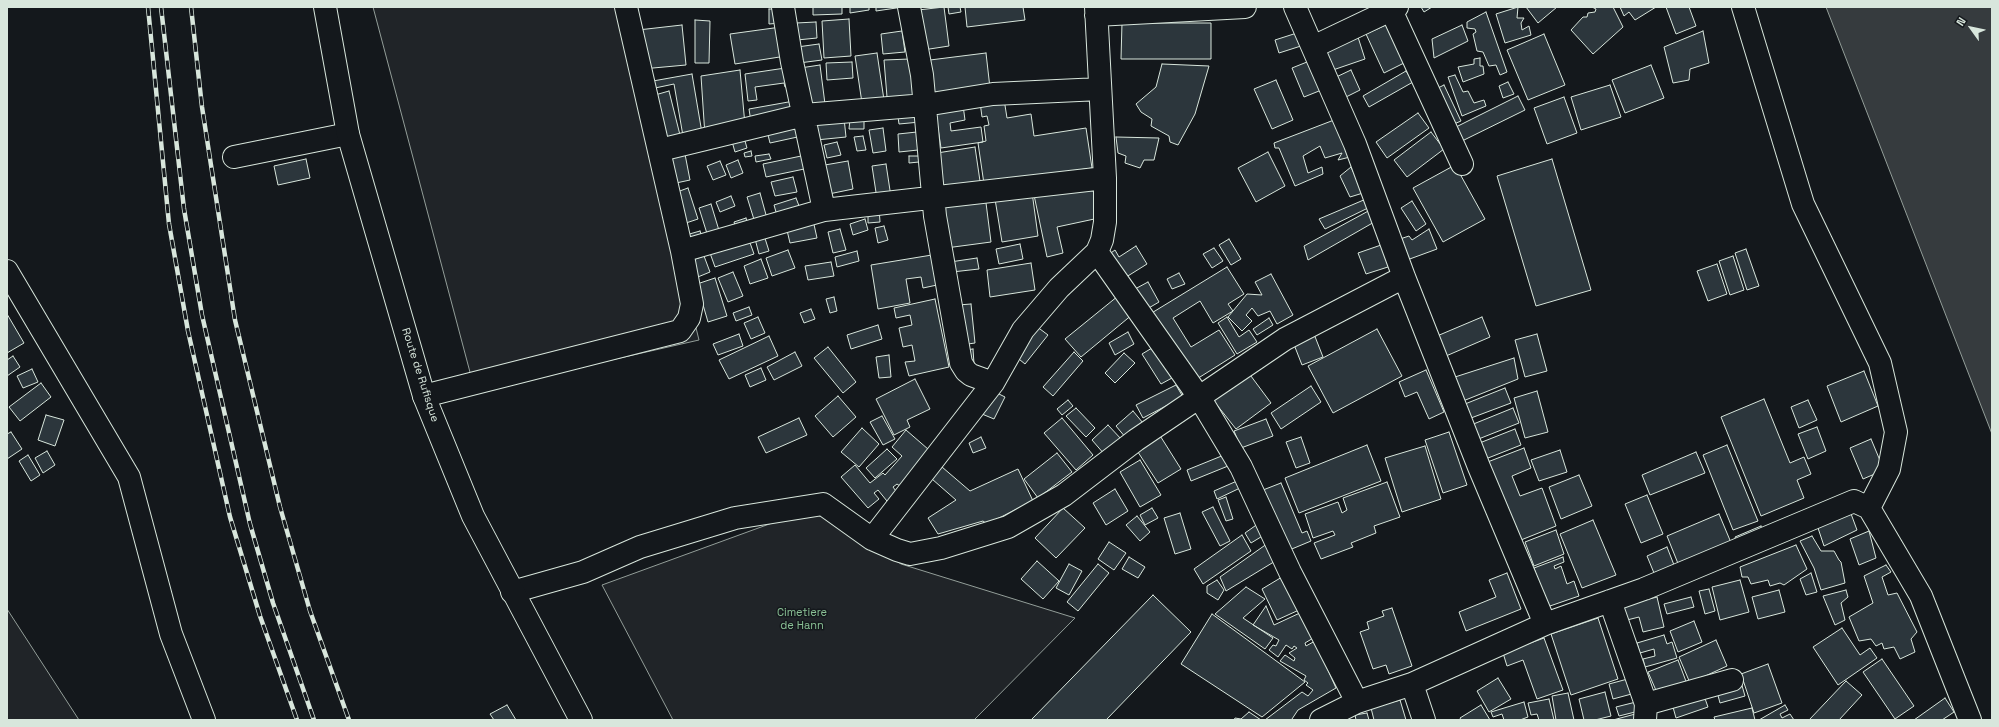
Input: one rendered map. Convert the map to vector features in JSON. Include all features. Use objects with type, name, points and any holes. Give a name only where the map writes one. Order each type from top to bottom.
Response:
[{"type":"street","name":"Route de Rufisque","points":[[324,7],[348,134],[424,396],[474,516],[512,592],[581,720]]},
{"type":"street","points":[[424,396],[680,331],[689,318],[692,304],[682,251],[626,7]]},
{"type":"street","points":[[784,7],[804,115],[824,210]]},
{"type":"street","points":[[910,7],[922,75],[935,216],[961,363],[966,371],[971,375],[992,383]]},
{"type":"street","points":[[872,540],[992,383],[1023,330],[1059,288],[1097,252],[1102,240],[1106,222],[1096,11],[1246,7]]},
{"type":"street","points":[[1295,7],[1355,144],[1404,277],[1479,468],[1545,624]]},
{"type":"street","points":[[1743,7],[1803,204],[1880,363],[1896,432],[1889,469],[1869,508]]},
{"type":"street","points":[[1313,47],[1394,9],[1462,164]]},
{"type":"street","points":[[660,150],[804,115],[925,104],[993,94],[1100,89]]},
{"type":"street","points":[[234,157],[348,134]]},
{"type":"street","points":[[682,251],[824,210],[1105,178]]},
{"type":"street","points":[[1097,252],[1199,397],[1241,467],[1290,572],[1357,702]]},
{"type":"street","points":[[7,271],[129,477],[171,634],[204,720]]},
{"type":"street","points":[[512,592],[584,572],[640,547],[735,518],[823,504],[872,540],[910,554],[941,548],[1008,527],[1064,495],[1136,440],[1285,339],[1404,277]]},
{"type":"street","points":[[1321,720],[1357,702],[1412,684],[1545,624],[1644,589],[1854,502],[1869,508],[1921,596],[1970,720]]},
{"type":"street","points":[[1610,601],[1646,712],[1732,680]]},
{"type":"street","points":[[1412,684],[1424,720]]},
{"type":"green space","points":[[373,7],[621,7],[650,142],[699,340],[475,391]]},
{"type":"green space","name":"Cimetiere de Hann","points":[[816,507],[901,564],[1075,618],[974,720],[673,720],[602,585]]},
{"type":"green space","points":[[7,609],[79,720],[7,720]]},
{"type":"shaded area","points":[[1826,7],[1992,7],[1992,434],[1978,398]]},
{"type":"building","points":[[813,7],[842,7],[842,14],[813,15]]},
{"type":"building","points":[[850,7],[869,7],[869,10],[850,13]]},
{"type":"building","points":[[876,7],[903,7],[876,11]]},
{"type":"building","points":[[944,7],[949,46],[923,50],[918,10]]},
{"type":"building","points":[[948,7],[960,7],[961,12],[949,14]]},
{"type":"building","points":[[965,7],[1023,7],[1025,20],[967,27]]},
{"type":"building","points":[[1421,7],[1432,7],[1424,12]]},
{"type":"building","points":[[1518,7],[1517,18],[1524,18],[1521,23],[1522,30],[1529,26],[1531,35],[1505,43],[1496,14]]},
{"type":"building","points":[[1526,7],[1557,7],[1538,23]]},
{"type":"building","points":[[1592,7],[1613,7],[1623,27],[1593,54],[1571,30],[1583,17],[1587,17],[1588,13],[1595,12],[1596,9]]},
{"type":"building","points":[[1620,7],[1656,7],[1635,20],[1629,12],[1624,16]]},
{"type":"building","points":[[1666,7],[1689,7],[1696,26],[1676,34]]},
{"type":"building","points":[[769,9],[780,9],[781,23],[769,24]]},
{"type":"building","points":[[1486,12],[1507,72],[1500,75],[1496,65],[1489,66],[1483,52],[1477,51],[1473,34],[1476,32],[1475,29],[1467,28],[1467,22]]},
{"type":"building","points":[[849,19],[851,56],[824,58],[822,21]]},
{"type":"building","points":[[695,20],[710,21],[709,63],[695,63]]},
{"type":"building","points":[[816,22],[817,38],[797,40],[796,23]]},
{"type":"building","points":[[1122,23],[1211,23],[1211,59],[1121,59]]},
{"type":"building","points":[[682,25],[686,65],[642,69],[638,30]]},
{"type":"building","points":[[1386,25],[1404,63],[1384,73],[1366,34]]},
{"type":"building","points":[[1462,25],[1468,41],[1434,58],[1432,39]]},
{"type":"building","points":[[781,27],[786,56],[735,64],[730,34]]},
{"type":"building","points":[[902,31],[905,52],[883,54],[881,34]]},
{"type":"building","points":[[1703,31],[1709,63],[1690,69],[1689,80],[1673,83],[1664,47]]},
{"type":"building","points":[[1300,32],[1304,45],[1279,53],[1275,40]]},
{"type":"building","points":[[1357,34],[1365,59],[1330,71],[1321,46]]},
{"type":"building","points":[[1544,34],[1565,85],[1528,100],[1507,50]]},
{"type":"building","points":[[819,44],[822,60],[799,63],[797,47]]},
{"type":"building","points":[[877,53],[884,100],[862,103],[855,56]]},
{"type":"building","points":[[986,53],[990,88],[935,95],[930,60]]},
{"type":"building","points":[[1480,58],[1480,66],[1483,66],[1484,74],[1463,82],[1458,67],[1474,64],[1474,59]]},
{"type":"building","points":[[910,59],[913,96],[887,97],[884,60]]},
{"type":"building","points":[[1312,60],[1324,89],[1304,97],[1292,68]]},
{"type":"building","points":[[852,62],[853,78],[827,80],[826,63]]},
{"type":"building","points":[[1162,64],[1209,66],[1195,114],[1178,145],[1170,142],[1169,136],[1151,126],[1152,119],[1141,112],[1136,104],[1156,87]]},
{"type":"building","points":[[820,65],[825,104],[805,106],[800,68]]},
{"type":"building","points":[[1651,65],[1664,98],[1625,113],[1612,80]]},
{"type":"building","points":[[792,67],[794,86],[785,87],[784,83],[755,87],[757,100],[748,101],[745,74]]},
{"type":"building","points":[[740,70],[745,125],[705,136],[701,76]]},
{"type":"building","points":[[1351,70],[1360,90],[1342,99],[1332,79]]},
{"type":"building","points":[[1406,71],[1413,82],[1369,107],[1363,96]]},
{"type":"building","points":[[692,74],[702,133],[683,136],[674,84],[655,88],[653,81]]},
{"type":"building","points":[[1455,75],[1463,92],[1468,91],[1474,103],[1484,100],[1486,106],[1462,116],[1448,77]]},
{"type":"building","points":[[1276,80],[1293,120],[1272,129],[1254,89]]},
{"type":"building","points":[[1508,82],[1514,94],[1503,98],[1499,86]]},
{"type":"building","points":[[1444,85],[1461,121],[1454,124],[1438,88]]},
{"type":"building","points":[[1610,85],[1621,117],[1581,130],[1571,97]]},
{"type":"building","points":[[669,91],[681,139],[667,143],[655,95]]},
{"type":"building","points":[[1518,96],[1525,110],[1460,142],[1454,128]]},
{"type":"building","points":[[1564,97],[1577,133],[1547,144],[1534,108]]},
{"type":"building","points":[[1004,99],[1007,118],[1031,114],[1034,136],[1086,128],[1092,168],[984,184],[978,143],[986,141],[984,126],[989,125],[987,116],[982,117],[980,102]]},
{"type":"building","points":[[794,101],[796,115],[751,122],[749,109]]},
{"type":"building","points":[[963,105],[965,120],[950,123],[951,131],[981,127],[983,142],[941,148],[935,109]]},
{"type":"building","points":[[919,108],[920,122],[899,124],[897,110]]},
{"type":"building","points":[[1418,113],[1429,128],[1387,158],[1376,142]]},
{"type":"building","points":[[844,118],[846,137],[816,140],[814,121]]},
{"type":"building","points":[[850,119],[864,120],[864,129],[849,129]]},
{"type":"building","points":[[799,120],[802,136],[770,143],[766,127]]},
{"type":"building","points":[[1334,120],[1350,157],[1338,160],[1342,153],[1325,158],[1320,146],[1303,156],[1308,173],[1322,167],[1323,174],[1295,186],[1279,148],[1275,148],[1274,143]]},
{"type":"building","points":[[883,128],[886,151],[873,153],[869,130]]},
{"type":"building","points":[[917,132],[918,150],[899,152],[898,134]]},
{"type":"building","points":[[1431,132],[1444,149],[1407,177],[1394,160]]},
{"type":"building","points":[[743,134],[747,148],[735,152],[731,138]]},
{"type":"building","points":[[863,136],[866,150],[857,151],[854,137]]},
{"type":"building","points":[[1116,137],[1159,138],[1154,160],[1144,160],[1140,168],[1125,163],[1126,156],[1118,153]]},
{"type":"building","points":[[837,142],[841,155],[827,158],[824,145]]},
{"type":"building","points":[[975,147],[981,188],[943,194],[937,153]]},
{"type":"building","points":[[684,149],[690,180],[676,183],[670,152]]},
{"type":"building","points":[[751,151],[752,156],[745,157],[744,153]]},
{"type":"building","points":[[1268,152],[1285,186],[1256,202],[1238,168]]},
{"type":"building","points":[[769,154],[771,159],[756,162],[755,156]]},
{"type":"building","points":[[806,155],[809,168],[766,177],[763,164]]},
{"type":"building","points":[[909,156],[919,156],[919,162],[909,163]]},
{"type":"building","points":[[306,159],[310,178],[278,185],[274,166]]},
{"type":"building","points":[[1552,159],[1591,290],[1536,306],[1497,176]]},
{"type":"building","points":[[738,160],[743,173],[731,178],[726,165]]},
{"type":"building","points":[[720,161],[726,175],[713,180],[707,166]]},
{"type":"building","points":[[848,161],[853,189],[824,195],[819,166]]},
{"type":"building","points":[[886,164],[891,197],[877,199],[872,166]]},
{"type":"building","points":[[1455,165],[1485,219],[1443,242],[1413,188]]},
{"type":"building","points":[[1351,167],[1363,193],[1350,197],[1340,176]]},
{"type":"building","points":[[793,177],[797,192],[775,196],[771,182]]},
{"type":"building","points":[[1092,182],[1099,218],[1057,227],[1063,253],[1047,257],[1034,195]]},
{"type":"building","points":[[688,188],[698,219],[686,223],[677,192]]},
{"type":"building","points":[[1032,192],[1038,236],[1002,242],[995,199]]},
{"type":"building","points":[[760,193],[768,222],[756,226],[747,197]]},
{"type":"building","points":[[985,195],[991,242],[946,248],[940,201]]},
{"type":"building","points":[[731,196],[735,206],[720,212],[716,202]]},
{"type":"building","points":[[796,198],[801,211],[778,219],[774,205]]},
{"type":"building","points":[[1366,199],[1370,207],[1325,229],[1319,219]]},
{"type":"building","points":[[1412,201],[1426,224],[1416,231],[1401,208]]},
{"type":"building","points":[[711,204],[721,237],[709,240],[699,208]]},
{"type":"building","points":[[868,208],[879,208],[880,222],[868,223]]},
{"type":"building","points":[[1372,209],[1376,221],[1308,260],[1304,246]]},
{"type":"building","points":[[746,218],[749,229],[737,232],[734,222]]},
{"type":"building","points":[[865,219],[868,230],[853,235],[850,224]]},
{"type":"building","points":[[813,220],[817,238],[790,243],[786,226]]},
{"type":"building","points":[[884,226],[888,240],[878,243],[875,228]]},
{"type":"building","points":[[840,229],[846,250],[833,253],[828,232]]},
{"type":"building","points":[[1429,229],[1437,249],[1407,260],[1400,239],[1409,236],[1412,240]]},
{"type":"building","points":[[700,231],[704,242],[690,247],[686,235]]},
{"type":"building","points":[[763,232],[769,251],[759,254],[754,235]]},
{"type":"building","points":[[1229,239],[1241,259],[1231,265],[1219,245]]},
{"type":"building","points":[[749,240],[754,254],[715,267],[710,253]]},
{"type":"building","points":[[1020,244],[1023,259],[999,264],[996,249]]},
{"type":"building","points":[[1384,244],[1391,266],[1366,274],[1358,253]]},
{"type":"building","points":[[1136,246],[1147,264],[1123,279],[1108,255],[1115,250],[1119,257]]},
{"type":"building","points":[[1214,248],[1223,261],[1212,268],[1203,254]]},
{"type":"building","points":[[1746,249],[1759,286],[1747,290],[1735,253]]},
{"type":"building","points":[[788,250],[795,268],[772,276],[766,258]]},
{"type":"building","points":[[857,251],[859,261],[837,267],[835,257]]},
{"type":"building","points":[[932,255],[937,285],[923,288],[921,277],[906,279],[910,303],[878,309],[871,265]]},
{"type":"building","points":[[704,256],[710,272],[693,279],[687,262]]},
{"type":"building","points":[[1733,256],[1744,290],[1730,295],[1719,261]]},
{"type":"building","points":[[977,258],[979,269],[952,272],[950,262]]},
{"type":"building","points":[[761,259],[768,278],[750,284],[744,266]]},
{"type":"building","points":[[831,262],[834,276],[808,280],[805,266]]},
{"type":"building","points":[[1031,263],[1035,290],[990,297],[987,270]]},
{"type":"building","points":[[1717,264],[1727,294],[1708,301],[1697,271]]},
{"type":"building","points":[[1227,267],[1244,294],[1228,304],[1233,311],[1213,323],[1200,301],[1173,318],[1191,347],[1219,330],[1235,355],[1192,382],[1150,314]]},
{"type":"building","points":[[733,272],[743,296],[728,302],[718,278]]},
{"type":"building","points":[[1179,273],[1185,284],[1172,289],[1167,279]]},
{"type":"building","points":[[1271,274],[1293,315],[1277,324],[1270,311],[1258,316],[1252,308],[1246,315],[1252,321],[1242,331],[1228,317],[1247,294],[1262,295],[1255,282]]},
{"type":"building","points":[[715,278],[727,316],[708,322],[697,284]]},
{"type":"building","points":[[1148,282],[1159,302],[1147,309],[1135,289]]},
{"type":"building","points":[[1118,296],[1133,314],[1081,357],[1065,339]]},
{"type":"building","points":[[834,297],[837,311],[830,313],[826,299]]},
{"type":"building","points":[[935,299],[949,367],[909,376],[905,362],[915,361],[912,345],[903,347],[899,328],[912,325],[910,315],[896,318],[894,308]]},
{"type":"building","points":[[971,304],[975,343],[961,345],[958,305]]},
{"type":"building","points":[[749,307],[752,315],[736,321],[733,313]]},
{"type":"building","points":[[811,309],[815,319],[804,323],[800,313]]},
{"type":"building","points":[[7,314],[24,343],[7,353]]},
{"type":"building","points":[[758,317],[765,333],[751,339],[744,323]]},
{"type":"building","points":[[1227,317],[1239,337],[1249,330],[1257,342],[1237,354],[1218,323]]},
{"type":"building","points":[[1482,317],[1490,337],[1446,356],[1437,336]]},
{"type":"building","points":[[1269,318],[1273,325],[1257,335],[1253,329]]},
{"type":"building","points":[[878,325],[882,339],[851,349],[847,335]]},
{"type":"building","points":[[1036,326],[1048,335],[1025,364],[1014,355]]},
{"type":"building","points":[[1377,329],[1402,376],[1333,413],[1308,366]]},
{"type":"building","points":[[1128,332],[1134,344],[1115,355],[1109,343]]},
{"type":"building","points":[[739,334],[743,346],[718,355],[713,344]]},
{"type":"building","points":[[1314,334],[1323,357],[1302,365],[1293,342]]},
{"type":"building","points":[[1537,334],[1547,371],[1525,377],[1515,340]]},
{"type":"building","points":[[769,336],[778,356],[729,379],[719,360]]},
{"type":"building","points":[[828,347],[856,382],[843,393],[814,358]]},
{"type":"building","points":[[1152,348],[1172,378],[1161,384],[1142,354]]},
{"type":"building","points":[[973,349],[974,364],[965,350]]},
{"type":"building","points":[[795,352],[802,366],[774,380],[767,367]]},
{"type":"building","points":[[1074,352],[1083,361],[1053,396],[1043,387]]},
{"type":"building","points":[[1124,353],[1135,363],[1115,383],[1105,373]]},
{"type":"building","points":[[889,355],[891,377],[879,378],[876,357]]},
{"type":"building","points":[[13,356],[20,367],[7,376],[7,360]]},
{"type":"building","points":[[1514,358],[1518,379],[1463,401],[1455,377]]},
{"type":"building","points":[[761,368],[766,380],[750,387],[745,375]]},
{"type":"building","points":[[1245,368],[1271,403],[1236,429],[1209,395]]},
{"type":"building","points":[[32,369],[38,382],[23,388],[17,376]]},
{"type":"building","points":[[1426,370],[1444,412],[1429,419],[1417,392],[1405,397],[1399,382]]},
{"type":"building","points":[[1864,371],[1878,406],[1841,422],[1827,386]]},
{"type":"building","points":[[915,379],[930,409],[907,420],[910,427],[894,435],[876,399]]},
{"type":"building","points":[[41,383],[51,397],[20,421],[9,407]]},
{"type":"building","points":[[1176,385],[1183,397],[1143,418],[1136,405]]},
{"type":"building","points":[[1311,386],[1321,402],[1281,429],[1271,413]]},
{"type":"building","points":[[1505,388],[1511,403],[1471,418],[1465,404]]},
{"type":"building","points":[[993,391],[1005,397],[994,419],[982,414]]},
{"type":"building","points":[[1537,391],[1548,432],[1525,438],[1514,398]]},
{"type":"building","points":[[838,396],[856,417],[833,437],[815,416]]},
{"type":"building","points":[[1764,399],[1790,463],[1804,457],[1811,474],[1797,480],[1804,498],[1761,516],[1721,417]]},
{"type":"building","points":[[1068,400],[1073,406],[1062,415],[1057,409]]},
{"type":"building","points":[[1808,400],[1817,420],[1799,428],[1791,407]]},
{"type":"building","points":[[1076,408],[1095,428],[1086,437],[1066,416]]},
{"type":"building","points":[[1513,408],[1519,423],[1476,440],[1471,425]]},
{"type":"building","points":[[1133,411],[1143,423],[1126,438],[1116,426]]},
{"type":"building","points":[[46,415],[64,420],[55,446],[38,440]]},
{"type":"building","points":[[882,416],[895,439],[883,445],[870,422]]},
{"type":"building","points":[[799,418],[807,435],[766,453],[758,437]]},
{"type":"building","points":[[1062,418],[1093,455],[1076,470],[1044,433]]},
{"type":"building","points":[[1266,419],[1273,436],[1241,448],[1234,431]]},
{"type":"building","points":[[1108,425],[1122,440],[1105,455],[1092,440]]},
{"type":"building","points":[[1817,427],[1826,451],[1808,459],[1798,434]]},
{"type":"building","points":[[862,428],[879,444],[859,467],[841,452]]},
{"type":"building","points":[[1515,429],[1521,445],[1483,460],[1477,444]]},
{"type":"building","points":[[906,430],[936,456],[907,491],[897,484],[893,487],[901,498],[891,506],[878,490],[874,493],[879,499],[868,508],[841,477],[855,465],[870,483],[883,473],[885,475],[902,456],[892,447]]},
{"type":"building","points":[[11,432],[22,449],[7,459],[7,434]]},
{"type":"building","points":[[1449,432],[1467,485],[1443,493],[1425,440]]},
{"type":"building","points":[[1159,434],[1181,469],[1158,483],[1136,449]]},
{"type":"building","points":[[981,437],[986,448],[973,453],[969,443]]},
{"type":"building","points":[[1301,437],[1310,463],[1296,468],[1286,442]]},
{"type":"building","points":[[1871,439],[1884,470],[1863,479],[1850,448]]},
{"type":"building","points":[[1367,445],[1381,481],[1299,513],[1285,478]]},
{"type":"building","points":[[1727,445],[1758,521],[1733,530],[1703,455]]},
{"type":"building","points":[[1425,446],[1441,499],[1402,512],[1385,458]]},
{"type":"building","points":[[1524,448],[1531,468],[1512,476],[1520,496],[1542,488],[1556,526],[1516,542],[1485,463]]},
{"type":"building","points":[[887,449],[897,459],[875,478],[866,468]]},
{"type":"building","points":[[1560,450],[1567,472],[1539,481],[1531,460]]},
{"type":"building","points":[[47,451],[55,465],[43,473],[35,458]]},
{"type":"building","points":[[1696,452],[1705,473],[1650,495],[1642,475]]},
{"type":"building","points":[[1057,453],[1072,472],[1038,498],[1024,479]]},
{"type":"building","points":[[1229,453],[1233,464],[1191,481],[1187,470]]},
{"type":"building","points":[[28,455],[40,475],[31,481],[19,461]]},
{"type":"building","points":[[1140,460],[1161,495],[1140,507],[1120,472]]},
{"type":"building","points":[[942,467],[970,491],[1018,469],[1033,501],[987,524],[983,521],[938,534],[928,518],[956,500],[932,479]]},
{"type":"building","points":[[1579,475],[1592,506],[1561,519],[1549,487]]},
{"type":"building","points":[[1237,481],[1240,488],[1217,499],[1214,491]]},
{"type":"building","points":[[1387,482],[1400,517],[1374,526],[1376,533],[1351,543],[1353,547],[1321,559],[1314,543],[1335,535],[1333,531],[1313,538],[1305,514],[1338,502],[1342,513],[1347,510],[1343,498]]},
{"type":"building","points":[[1281,483],[1302,533],[1307,531],[1311,541],[1287,551],[1263,490]]},
{"type":"building","points":[[1115,489],[1128,511],[1106,525],[1093,503]]},
{"type":"building","points":[[1647,495],[1663,534],[1641,543],[1625,504]]},
{"type":"building","points":[[1226,497],[1233,519],[1226,521],[1218,500]]},
{"type":"building","points":[[1213,507],[1230,541],[1220,546],[1202,512]]},
{"type":"building","points":[[1063,508],[1085,528],[1056,558],[1035,538]]},
{"type":"building","points":[[1152,508],[1158,518],[1145,525],[1140,515]]},
{"type":"building","points":[[1850,511],[1857,530],[1824,546],[1818,528]]},
{"type":"building","points":[[1180,513],[1191,549],[1175,554],[1164,518]]},
{"type":"building","points":[[1719,514],[1732,545],[1679,566],[1667,536]]},
{"type":"building","points":[[1137,516],[1150,532],[1140,541],[1126,525]]},
{"type":"building","points":[[1593,520],[1616,575],[1582,588],[1560,534]]},
{"type":"building","points":[[1262,521],[1269,532],[1251,543],[1245,533]]},
{"type":"building","points":[[1761,526],[1764,534],[1738,545],[1735,537]]},
{"type":"building","points":[[1556,530],[1564,554],[1534,566],[1525,542]]},
{"type":"building","points":[[1869,531],[1876,558],[1859,565],[1850,539]]},
{"type":"building","points":[[1242,535],[1251,551],[1203,584],[1194,569]]},
{"type":"building","points":[[1812,536],[1821,551],[1834,551],[1841,562],[1845,583],[1821,590],[1814,568],[1800,541]]},
{"type":"building","points":[[1271,541],[1277,560],[1226,591],[1220,577]]},
{"type":"building","points":[[1109,542],[1126,553],[1114,570],[1098,559]]},
{"type":"building","points":[[1796,545],[1807,569],[1784,585],[1780,583],[1770,586],[1768,580],[1751,584],[1748,577],[1742,577],[1740,567]]},
{"type":"building","points":[[1667,547],[1674,565],[1654,573],[1647,556]]},
{"type":"building","points":[[1129,557],[1145,567],[1138,578],[1122,569]]},
{"type":"building","points":[[1563,557],[1564,562],[1554,566],[1555,569],[1561,566],[1567,584],[1574,581],[1579,596],[1547,607],[1534,568]]},
{"type":"building","points":[[1037,561],[1059,581],[1043,599],[1021,579]]},
{"type":"building","points":[[1069,564],[1082,571],[1069,595],[1056,588]]},
{"type":"building","points":[[1098,564],[1109,573],[1078,611],[1067,602]]},
{"type":"building","points":[[1886,565],[1891,572],[1882,577],[1888,595],[1897,593],[1917,632],[1911,639],[1915,652],[1900,659],[1894,647],[1884,649],[1882,643],[1876,646],[1871,639],[1859,641],[1849,617],[1873,603],[1864,576]]},
{"type":"building","points":[[1507,573],[1521,609],[1466,631],[1459,612],[1496,597],[1489,580]]},
{"type":"building","points":[[1811,573],[1817,592],[1806,595],[1800,579]]},
{"type":"building","points":[[1282,577],[1299,610],[1277,620],[1262,589]]},
{"type":"building","points":[[1217,580],[1224,590],[1218,600],[1207,593],[1207,586]]},
{"type":"building","points":[[1740,580],[1749,612],[1720,620],[1712,587]]},
{"type":"building","points":[[1246,587],[1265,599],[1243,618],[1273,638],[1265,649],[1215,614]]},
{"type":"building","points":[[1709,589],[1715,611],[1705,614],[1699,591]]},
{"type":"building","points":[[1779,590],[1785,612],[1758,619],[1752,597]]},
{"type":"building","points":[[1846,590],[1848,597],[1841,603],[1845,620],[1835,625],[1823,596]]},
{"type":"building","points":[[1153,595],[1191,632],[1106,720],[1031,720]]},
{"type":"building","points":[[1657,597],[1664,627],[1643,632],[1639,617],[1627,620],[1623,606]]},
{"type":"building","points":[[1691,597],[1694,607],[1667,614],[1664,604]]},
{"type":"building","points":[[1266,606],[1274,625],[1302,612],[1315,637],[1305,643],[1306,646],[1315,641],[1336,688],[1298,710],[1292,719],[1293,720],[1265,720],[1302,692],[1308,696],[1313,690],[1306,685],[1308,683],[1304,680],[1306,676],[1280,661],[1285,655],[1294,661],[1295,658],[1289,653],[1297,648],[1294,646],[1292,649],[1286,645],[1278,657],[1269,650],[1273,645],[1276,646],[1279,640],[1253,625]]},
{"type":"building","points":[[1392,608],[1412,666],[1389,674],[1386,665],[1373,669],[1360,632],[1369,629],[1367,622],[1384,616],[1382,611]]},
{"type":"building","points":[[1212,614],[1305,682],[1262,717],[1181,664]]},
{"type":"building","points":[[1598,618],[1618,679],[1571,695],[1551,634]]},
{"type":"building","points":[[1694,621],[1702,642],[1678,652],[1670,631]]},
{"type":"building","points":[[1842,628],[1860,655],[1870,648],[1877,658],[1838,685],[1813,647]]},
{"type":"building","points":[[1664,635],[1667,644],[1672,642],[1677,658],[1645,667],[1643,659],[1655,656],[1654,649],[1640,653],[1637,643]]},
{"type":"building","points":[[1544,638],[1563,690],[1537,699],[1523,660],[1507,666],[1503,653]]},
{"type":"building","points":[[1716,640],[1727,666],[1690,683],[1679,657]]},
{"type":"building","points":[[1882,659],[1914,706],[1895,719],[1863,672]]},
{"type":"building","points":[[1678,660],[1687,684],[1658,695],[1648,672]]},
{"type":"building","points":[[1768,664],[1782,703],[1754,713],[1741,674]]},
{"type":"building","points":[[1635,677],[1639,692],[1613,699],[1609,684]]},
{"type":"building","points":[[1498,678],[1511,699],[1489,712],[1477,691]]},
{"type":"building","points":[[1846,681],[1862,695],[1839,720],[1809,720]]},
{"type":"building","points":[[1741,682],[1745,696],[1720,703],[1716,688]]},
{"type":"building","points":[[1702,690],[1708,707],[1676,718],[1671,700]]},
{"type":"building","points":[[1605,692],[1611,716],[1595,720],[1584,720],[1579,699]]},
{"type":"building","points":[[1568,693],[1574,720],[1556,720],[1552,696]]},
{"type":"building","points":[[1945,698],[1954,712],[1942,720],[1914,720]]},
{"type":"building","points":[[1549,699],[1554,720],[1539,720],[1537,714],[1531,715],[1528,703]]},
{"type":"building","points":[[1400,700],[1406,720],[1374,720],[1371,708]]},
{"type":"building","points":[[1524,702],[1528,717],[1520,720],[1504,720],[1502,714],[1493,717],[1491,712]]},
{"type":"building","points":[[1636,702],[1639,711],[1619,716],[1616,707]]},
{"type":"building","points":[[507,705],[516,720],[494,720],[490,714]]},
{"type":"building","points":[[1481,705],[1490,720],[1461,720],[1460,718]]},
{"type":"building","points":[[1785,705],[1788,710],[1780,714],[1782,718],[1790,714],[1794,720],[1759,720]]},
{"type":"building","points":[[1752,708],[1755,720],[1715,720],[1714,717]]},
{"type":"building","points":[[1249,712],[1261,720],[1234,720],[1235,718],[1241,719]]},
{"type":"building","points":[[1367,713],[1369,720],[1356,720],[1355,715]]},
{"type":"building","points":[[1639,713],[1640,720],[1613,720]]},
{"type":"railway","points":[[148,7],[169,224],[188,331],[230,517],[260,616],[297,720]]},
{"type":"railway","points":[[161,7],[184,209],[202,315],[250,524],[273,603],[314,720]]},
{"type":"railway","points":[[191,7],[202,107],[235,320],[280,507],[310,611],[349,720]]}]
